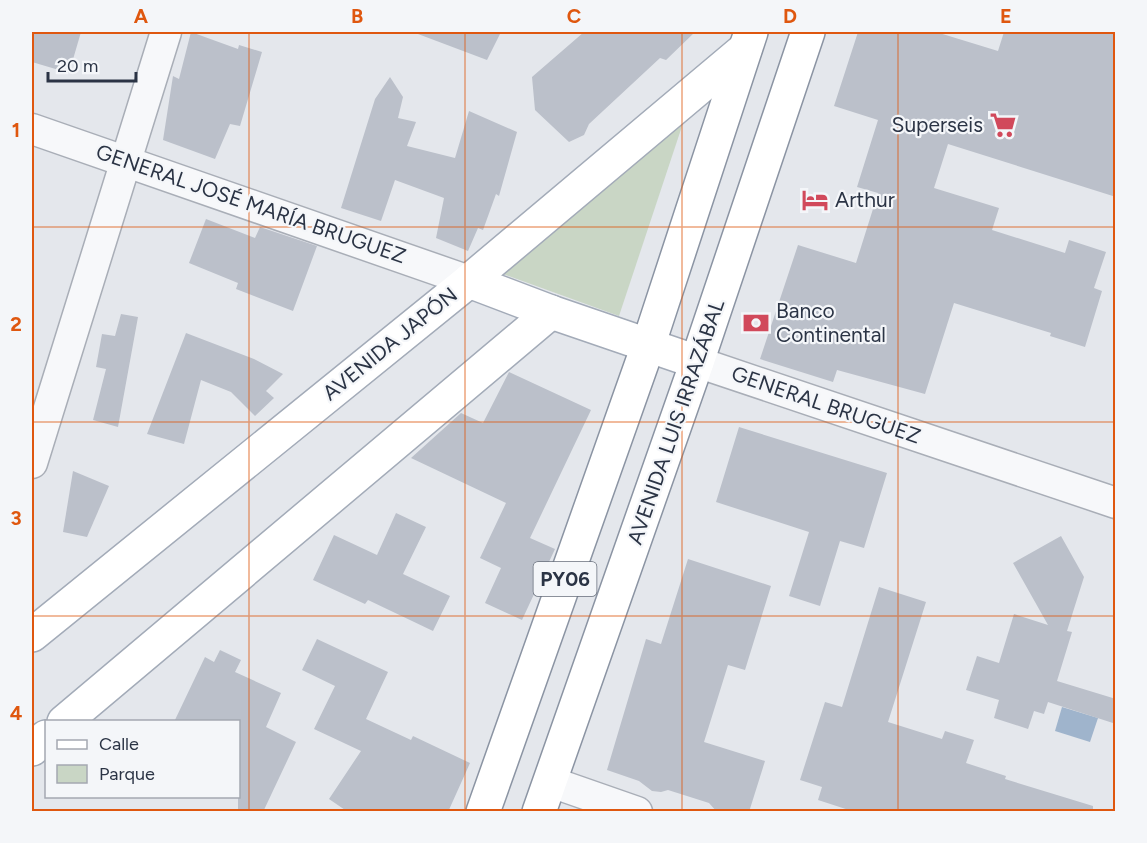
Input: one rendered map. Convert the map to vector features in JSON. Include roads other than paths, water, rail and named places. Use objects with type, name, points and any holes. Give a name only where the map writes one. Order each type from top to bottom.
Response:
[{"type":"main road","name":"AVENIDA LUIS IRRAZÁBAL","points":[[539,812],[697,362],[808,32]]},
{"type":"main road","name":"AVENIDA JAPÓN","points":[[32,635],[469,280],[748,40]]},
{"type":"main road","name":"PY06","points":[[483,812],[648,346],[748,40]]},
{"type":"main road","name":"GENERAL BRUGUEZ","points":[[469,280],[550,312],[697,362]]},
{"type":"main road","points":[[66,720],[550,312]]},
{"type":"main road","points":[[32,749],[45,737]]},
{"type":"street","points":[[32,463],[166,32]]},
{"type":"street","name":"GENERAL JOSÉ MARÍA BRUGUEZ","points":[[32,129],[469,280]]},
{"type":"street","name":"GENERAL BRUGUEZ","points":[[697,362],[1116,503]]},
{"type":"street","points":[[551,782],[637,812]]},
{"type":"water","points":[[1062,707],[1098,718],[1090,742],[1055,731]]},
{"type":"place","name":"Superseis","points":[[1003,125]]},
{"type":"place","name":"Arthur","points":[[815,200]]},
{"type":"place","name":"Banco Continental","points":[[756,323]]}]
